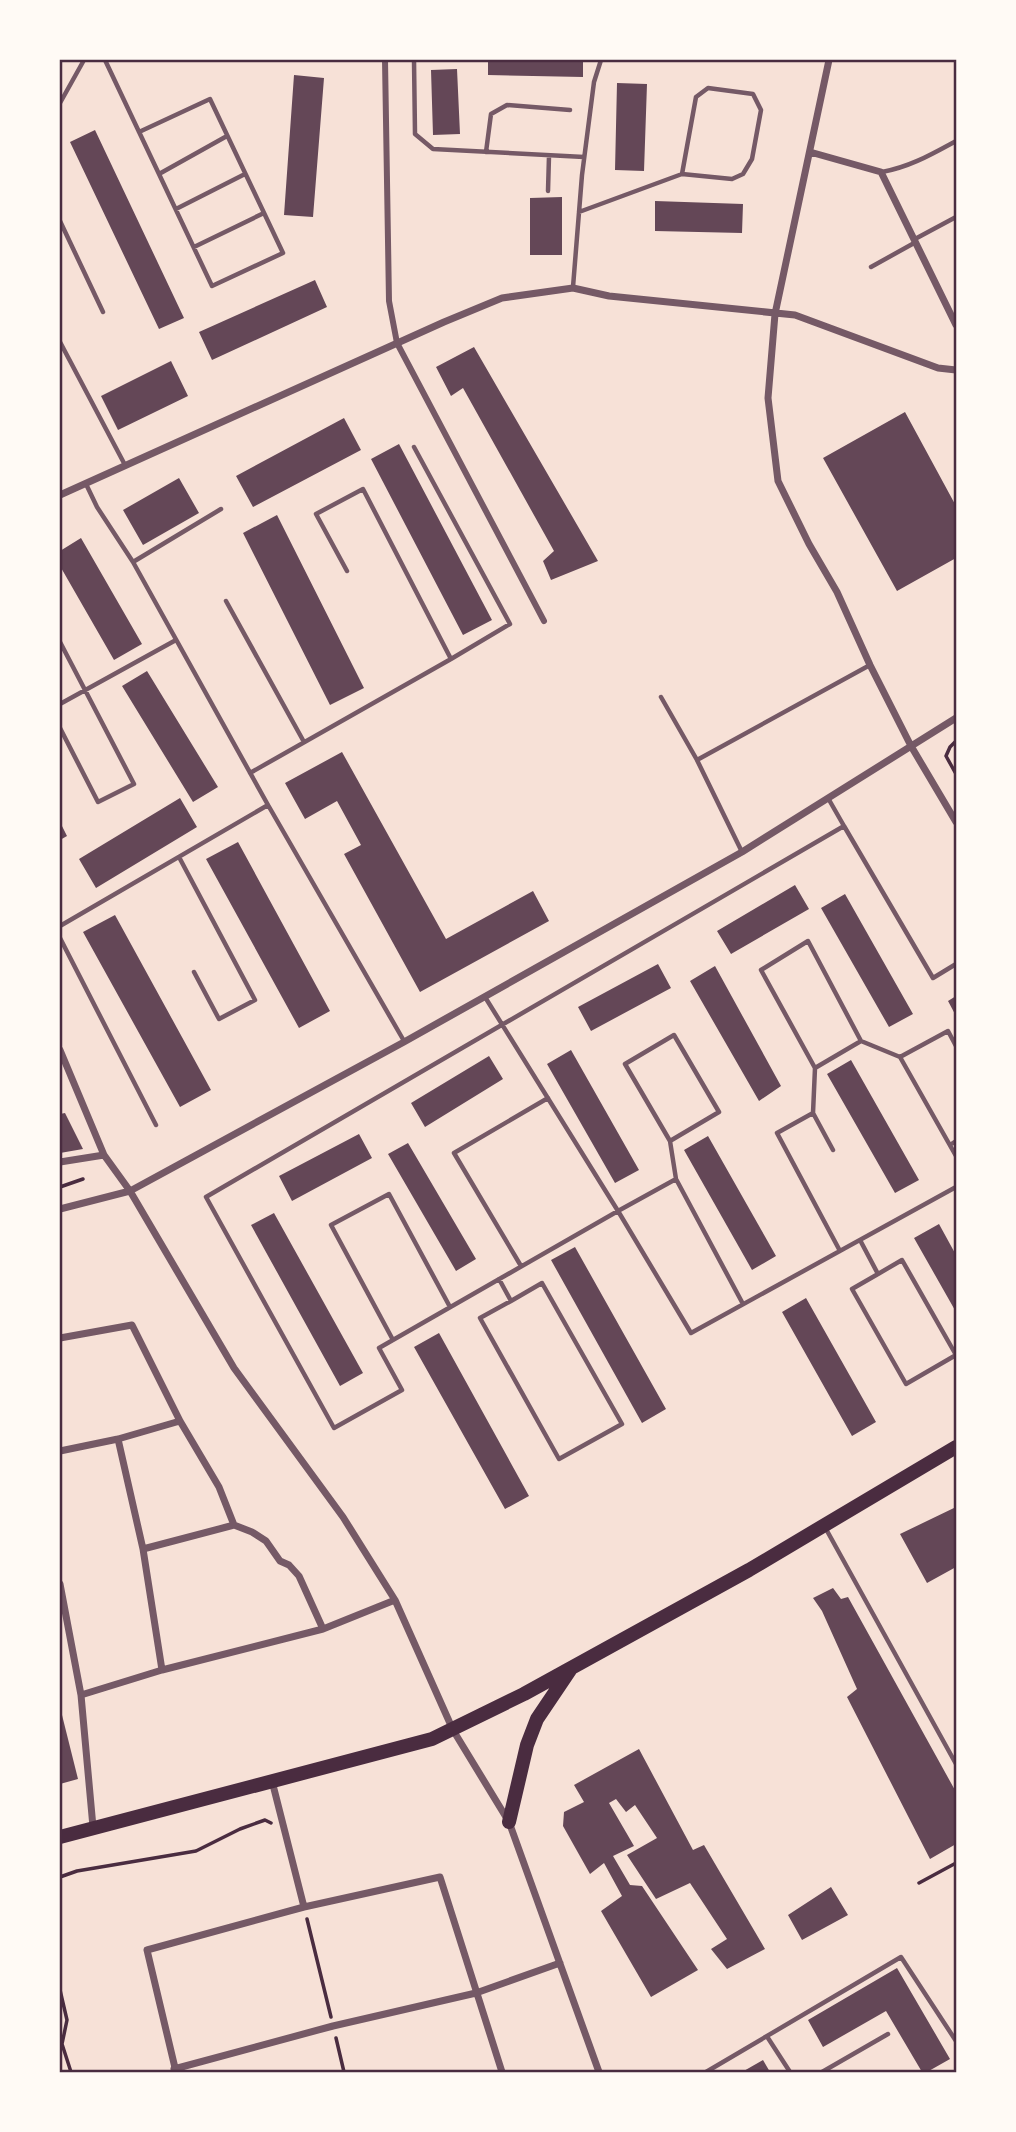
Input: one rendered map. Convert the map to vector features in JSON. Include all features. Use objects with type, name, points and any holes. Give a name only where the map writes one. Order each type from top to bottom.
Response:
[{"type":"main road","points":[[60,1837],[432,1739],[453,1730],[749,1570],[957,1447]]},
{"type":"main road","points":[[509,1822],[527,1745],[537,1719],[573,1665]]},
{"type":"street","points":[[385,60],[388,302],[397,344],[544,621]]},
{"type":"street","points":[[829,60],[775,314],[768,398],[778,481],[809,544],[837,592],[911,746],[957,822]]},
{"type":"street","points":[[810,152],[881,172],[957,325]]},
{"type":"street","points":[[60,495],[502,298],[573,288],[609,296],[795,315],[939,368],[957,370]]},
{"type":"street","points":[[60,1209],[130,1191],[404,1042],[742,852],[957,718]]},
{"type":"street","points":[[60,1051],[104,1155],[130,1191],[233,1368],[343,1517],[395,1600],[453,1730],[509,1822],[599,2073]]},
{"type":"street","points":[[60,1163],[104,1155]]},
{"type":"street","points":[[60,1338],[132,1325],[180,1421],[219,1488],[234,1525]]},
{"type":"street","points":[[60,1451],[118,1439],[180,1421]]},
{"type":"street","points":[[118,1439],[143,1549],[162,1670]]},
{"type":"street","points":[[143,1549],[234,1525],[251,1532],[266,1541],[280,1561],[289,1565],[299,1576],[323,1629]]},
{"type":"street","points":[[60,1584],[80,1695],[93,1827]]},
{"type":"street","points":[[80,1695],[162,1670],[323,1629],[395,1600]]},
{"type":"street","points":[[272,1780],[304,1907]]},
{"type":"street","points":[[502,2073],[476,1993],[440,1877],[304,1907],[147,1950],[175,2071],[333,2026],[476,1993],[560,1963]]},
{"type":"lane","points":[[60,103],[84,60]]},
{"type":"lane","points":[[105,60],[139,132],[194,247],[212,286],[283,253],[210,99],[139,132]]},
{"type":"lane","points":[[414,60],[415,134],[433,149],[584,157]]},
{"type":"lane","points":[[573,288],[584,157],[594,82],[601,60]]},
{"type":"lane","points":[[579,212],[682,174],[732,179],[743,174],[752,159],[761,110],[753,94],[708,89],[696,97],[682,174]]},
{"type":"lane","points":[[486,152],[491,114],[507,104],[570,110]]},
{"type":"lane","points":[[159,174],[227,136]]},
{"type":"lane","points":[[881,172],[901,169],[919,162],[957,141]]},
{"type":"lane","points":[[548,191],[549,156]]},
{"type":"lane","points":[[176,209],[245,174]]},
{"type":"lane","points":[[194,247],[264,213]]},
{"type":"lane","points":[[871,267],[957,217]]},
{"type":"lane","points":[[60,221],[103,312]]},
{"type":"lane","points":[[60,342],[125,465]]},
{"type":"lane","points":[[250,773],[510,624],[414,447]]},
{"type":"lane","points":[[86,483],[97,507],[133,562],[404,1042]]},
{"type":"lane","points":[[347,571],[316,514],[363,489],[451,659]]},
{"type":"lane","points":[[133,562],[221,509]]},
{"type":"lane","points":[[226,601],[304,742]]},
{"type":"lane","points":[[60,704],[176,640]]},
{"type":"lane","points":[[60,642],[134,784],[98,802],[60,728]]},
{"type":"lane","points":[[697,760],[870,665]]},
{"type":"lane","points":[[661,697],[697,760],[742,852]]},
{"type":"lane","points":[[828,798],[933,978],[957,964]]},
{"type":"lane","points":[[60,926],[268,805]]},
{"type":"lane","points":[[676,1180],[379,1348],[402,1390],[334,1427],[206,1197],[844,826]]},
{"type":"lane","points":[[179,857],[255,1000],[219,1018],[194,972]]},
{"type":"lane","points":[[60,938],[156,1125]]},
{"type":"lane","points":[[833,1150],[813,1113],[815,1068],[761,970],[808,941],[861,1041],[900,1057],[957,1156]]},
{"type":"lane","points":[[485,996],[691,1333],[957,1187]]},
{"type":"lane","points":[[900,1057],[948,1031],[957,1046]]},
{"type":"lane","points":[[670,1141],[719,1112],[674,1035],[625,1064],[670,1141],[676,1180],[744,1304]]},
{"type":"lane","points":[[815,1068],[861,1041]]},
{"type":"lane","points":[[521,1266],[454,1153],[548,1098]]},
{"type":"lane","points":[[813,1113],[777,1133],[840,1251]]},
{"type":"lane","points":[[950,1145],[957,1141]]},
{"type":"lane","points":[[393,1340],[331,1225],[389,1194],[450,1307]]},
{"type":"lane","points":[[860,1240],[878,1274]]},
{"type":"lane","points":[[902,1261],[956,1355],[906,1384],[852,1289],[878,1274],[902,1261]]},
{"type":"lane","points":[[499,1279],[511,1301]]},
{"type":"lane","points":[[542,1283],[622,1424],[559,1460],[480,1318],[511,1301],[542,1283]]},
{"type":"lane","points":[[824,1525],[957,1764]]},
{"type":"lane","points":[[706,2073],[901,1957],[957,2041]]},
{"type":"lane","points":[[822,2073],[888,2034]]},
{"type":"lane","points":[[768,2038],[790,2073]]},
{"type":"path","points":[[957,741],[946,756],[957,774]]},
{"type":"path","points":[[60,1187],[83,1179]]},
{"type":"path","points":[[60,1877],[78,1871],[196,1851],[265,1820],[270,1821],[274,1833]]},
{"type":"path","points":[[919,1883],[957,1863]]},
{"type":"path","points":[[304,1907],[344,2073]]},
{"type":"path","points":[[60,1990],[67,2020],[62,2045],[71,2073]]},
{"type":"building","points":[[488,60],[583,60],[583,77],[488,75]]},
{"type":"building","points":[[457,69],[460,134],[433,135],[431,70]]},
{"type":"building","points":[[294,75],[324,78],[313,217],[284,215]]},
{"type":"building","points":[[617,83],[647,84],[644,171],[615,170]]},
{"type":"building","points":[[95,130],[184,318],[159,329],[70,142]]},
{"type":"building","points":[[562,197],[562,255],[530,255],[530,198]]},
{"type":"building","points":[[655,201],[743,204],[742,233],[655,231]]},
{"type":"building","points":[[315,280],[327,307],[212,360],[199,332]]},
{"type":"building","points":[[474,347],[598,561],[551,580],[543,561],[554,551],[463,388],[451,396],[436,367]]},
{"type":"building","points":[[171,361],[188,396],[118,430],[101,396]]},
{"type":"building","points":[[905,412],[956,506],[956,558],[897,591],[823,458]]},
{"type":"building","points":[[344,418],[361,450],[253,507],[236,476]]},
{"type":"building","points":[[399,444],[492,620],[463,635],[371,459]]},
{"type":"building","points":[[179,478],[199,513],[143,545],[123,510]]},
{"type":"building","points":[[277,515],[364,688],[330,705],[243,533]]},
{"type":"building","points":[[81,538],[142,644],[114,660],[60,566],[60,551]]},
{"type":"building","points":[[147,671],[218,787],[193,802],[122,686]]},
{"type":"building","points":[[342,752],[446,939],[533,891],[549,921],[420,992],[344,854],[361,845],[337,801],[305,819],[285,783]]},
{"type":"building","points":[[180,798],[197,827],[96,888],[79,859]]},
{"type":"building","points":[[60,822],[67,836],[60,840]]},
{"type":"building","points":[[238,842],[330,1011],[299,1028],[206,859]]},
{"type":"building","points":[[795,885],[809,909],[731,954],[717,931]]},
{"type":"building","points":[[845,894],[913,1014],[889,1027],[821,908]]},
{"type":"building","points":[[115,915],[211,1090],[180,1107],[83,932]]},
{"type":"building","points":[[658,964],[671,988],[591,1031],[578,1007]]},
{"type":"building","points":[[715,966],[781,1086],[759,1101],[690,981]]},
{"type":"building","points":[[956,996],[956,1016],[948,1001]]},
{"type":"building","points":[[571,1050],[639,1170],[615,1183],[547,1064]]},
{"type":"building","points":[[489,1056],[503,1079],[425,1127],[411,1103]]},
{"type":"building","points":[[851,1060],[919,1180],[895,1193],[827,1074]]},
{"type":"building","points":[[65,1113],[83,1149],[60,1153],[60,1114]]},
{"type":"building","points":[[359,1134],[372,1158],[292,1201],[279,1176]]},
{"type":"building","points":[[708,1136],[776,1256],[752,1270],[684,1150]]},
{"type":"building","points":[[408,1143],[476,1259],[456,1271],[388,1154]]},
{"type":"building","points":[[274,1213],[363,1373],[340,1386],[251,1225]]},
{"type":"building","points":[[939,1224],[956,1255],[956,1312],[914,1238]]},
{"type":"building","points":[[575,1247],[666,1409],[642,1423],[551,1260]]},
{"type":"building","points":[[806,1298],[876,1422],[852,1436],[782,1312]]},
{"type":"building","points":[[439,1333],[529,1496],[505,1509],[414,1347]]},
{"type":"building","points":[[956,1507],[956,1567],[927,1583],[900,1534]]},
{"type":"building","points":[[833,1588],[841,1599],[848,1597],[956,1792],[956,1844],[930,1859],[847,1697],[857,1689],[822,1611],[813,1598]]},
{"type":"building","points":[[60,1707],[78,1779],[60,1784]]},
{"type":"building","points":[[639,1749],[693,1850],[704,1845],[765,1949],[727,1969],[711,1949],[727,1939],[690,1883],[656,1899],[627,1855],[657,1838],[635,1805],[626,1812],[616,1799],[609,1803],[634,1846],[613,1856],[630,1885],[642,1886],[698,1970],[651,1997],[601,1911],[622,1896],[604,1863],[590,1874],[563,1826],[564,1812],[584,1802],[574,1785]]},
{"type":"building","points":[[831,1887],[848,1915],[802,1940],[788,1915]]},
{"type":"building","points":[[897,1968],[950,2059],[927,2072],[922,2072],[886,2011],[823,2047],[808,2020]]},
{"type":"building","points":[[763,2060],[770,2072],[742,2072]]}]
